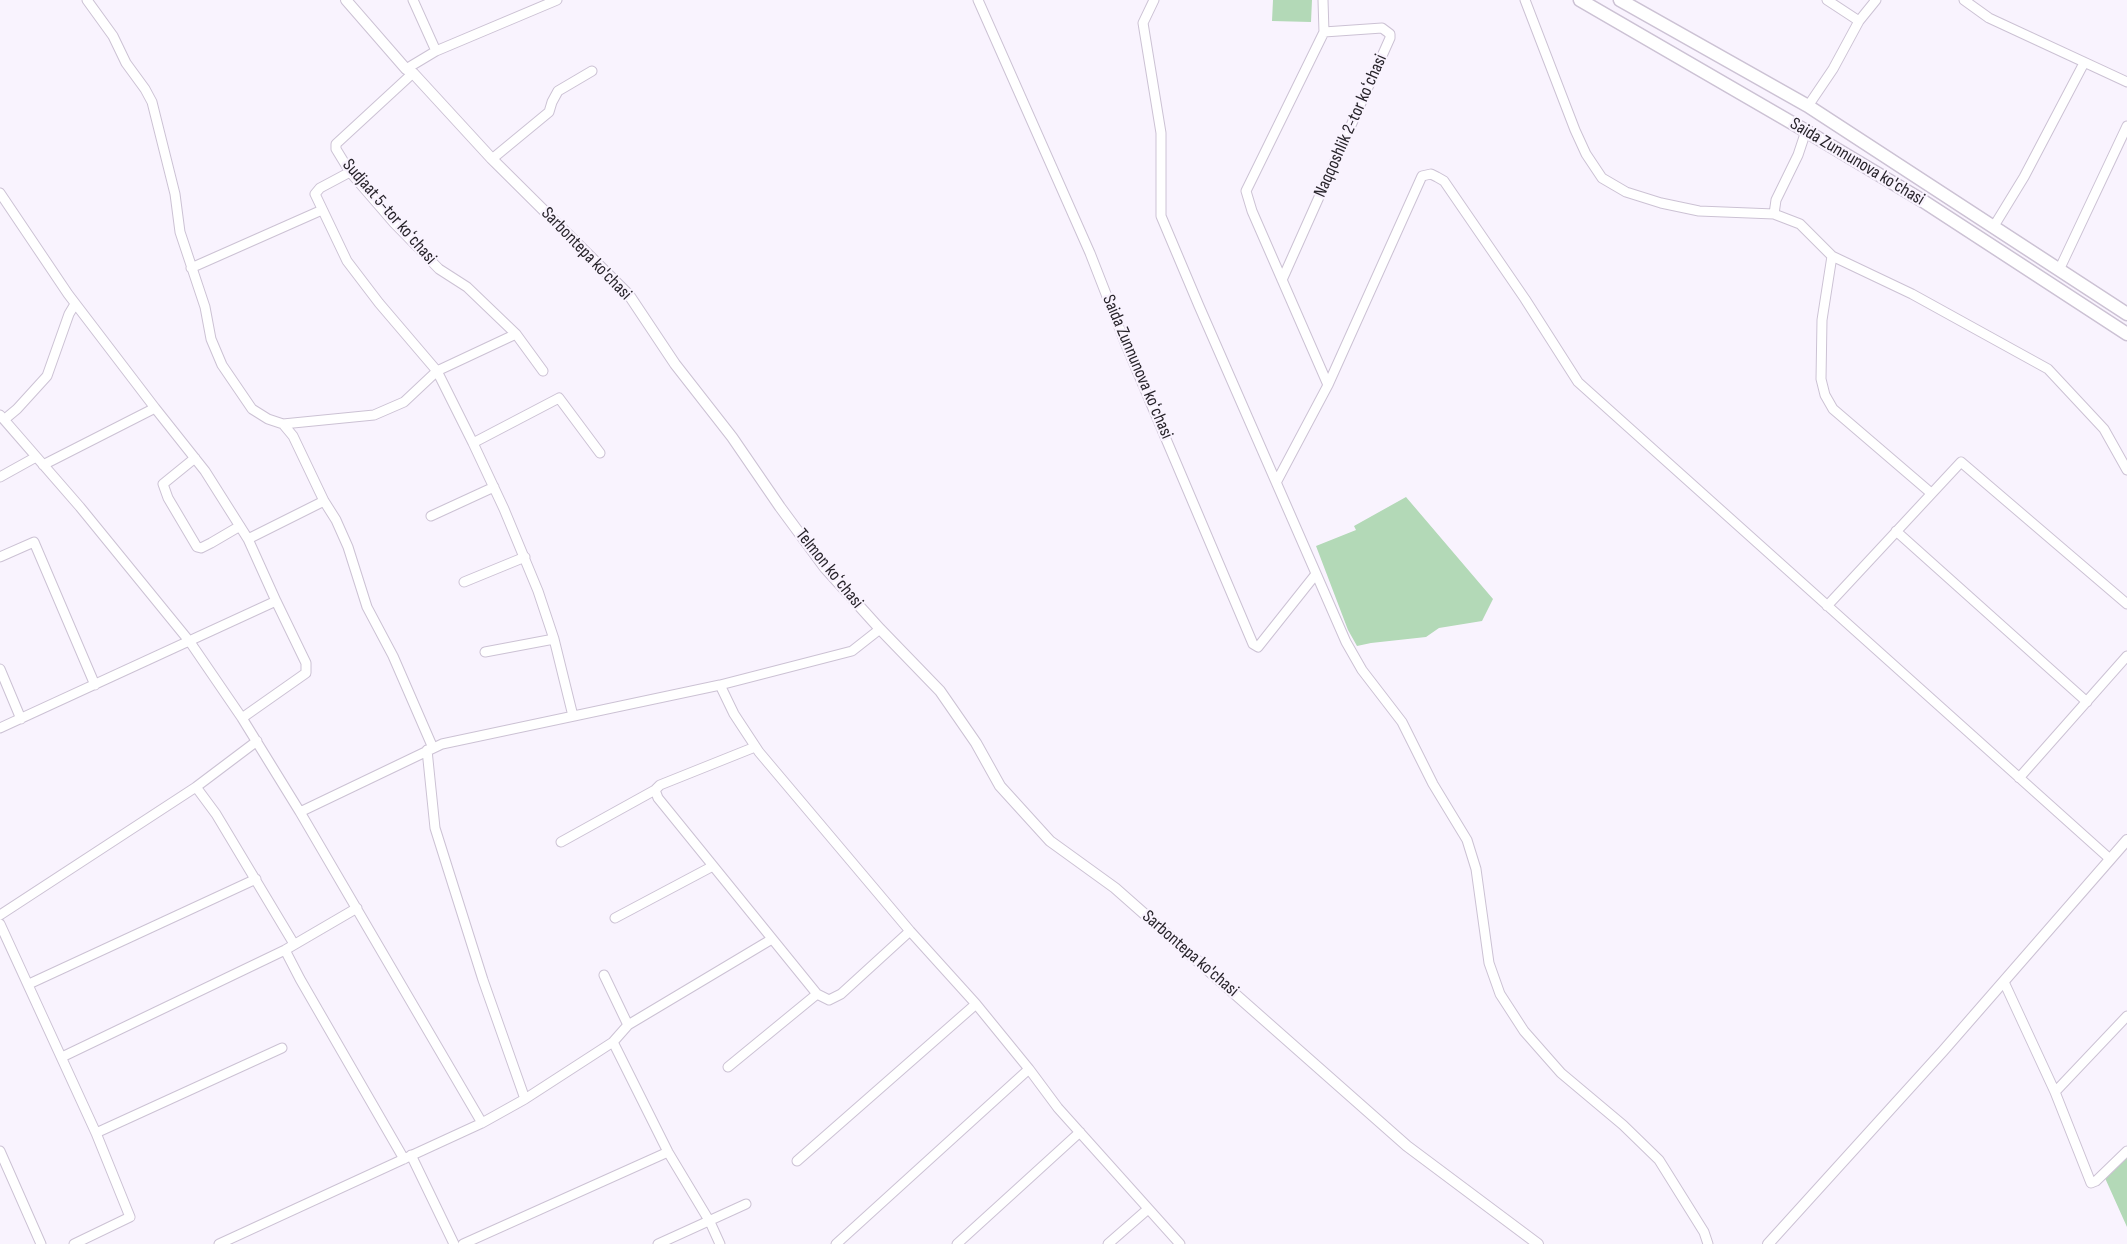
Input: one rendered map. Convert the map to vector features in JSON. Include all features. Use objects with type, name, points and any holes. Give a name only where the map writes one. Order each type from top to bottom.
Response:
[{"type":"main road","name":"Saida Zunnunova ko'chasi","points":[[1580,0],[1923,201],[2127,334]]},
{"type":"main road","name":"Saida Zunnunova ko'chasi","points":[[1620,0],[1808,106],[2060,268],[2127,314]]},
{"type":"street","points":[[87,0],[112,36],[126,63],[146,89],[152,102],[176,194],[180,232],[205,307],[212,339],[222,365],[252,409],[268,419],[283,424],[374,416],[404,402],[437,371],[516,334]]},
{"type":"street","name":"Sarbontepa ko'chasi","points":[[346,0],[409,71],[492,159],[629,295],[675,364],[732,437],[780,507]]},
{"type":"street","points":[[413,0],[436,51]]},
{"type":"street","points":[[409,71],[436,51],[557,0]]},
{"type":"street","name":"Saida Zunnunova koʻchasi","points":[[978,0],[1090,253],[1124,340],[1253,644],[1258,647],[1316,574]]},
{"type":"street","points":[[1154,0],[1143,23],[1161,133],[1161,216],[1346,642],[1362,670],[1402,722],[1433,784],[1467,840],[1476,869],[1489,963],[1500,994],[1524,1031],[1560,1073],[1623,1126],[1659,1160],[1704,1232],[1708,1244]]},
{"type":"street","points":[[1323,0],[1324,32],[1246,191],[1328,385]]},
{"type":"street","points":[[1525,0],[1582,146],[1602,178],[1626,192],[1661,203],[1699,211],[1774,214],[1800,224],[1832,256],[1912,294],[2048,369],[2104,429],[2127,470]]},
{"type":"street","points":[[1827,0],[1859,21]]},
{"type":"street","points":[[1808,106],[1833,68],[1859,21],[1876,0]]},
{"type":"street","points":[[1964,0],[1989,18],[2127,81]]},
{"type":"street","name":"Naqqoshlik 2-tor koʻchasi","points":[[1282,280],[1390,38],[1390,34],[1382,28],[1324,32]]},
{"type":"street","points":[[1994,226],[2024,177],[2084,62]]},
{"type":"street","name":"Sudjaat 5-tor koʻchasi","points":[[409,71],[336,144],[336,149],[350,172],[394,223],[439,269],[467,287],[516,334],[542,371]]},
{"type":"street","points":[[492,159],[549,112],[558,90],[592,71]]},
{"type":"street","points":[[2060,268],[2127,126]]},
{"type":"street","points":[[1774,214],[1776,200],[1798,155],[1806,131]]},
{"type":"street","points":[[350,172],[320,188],[315,194],[348,260],[379,303],[437,371],[473,443],[525,557],[554,639],[573,716]]},
{"type":"street","points":[[1277,481],[1328,385],[1422,176],[1431,174],[1444,182],[1525,298],[1578,382],[2110,859]]},
{"type":"street","points":[[0,193],[75,304],[195,458],[240,526],[248,539],[306,663],[306,673],[242,718]]},
{"type":"street","points":[[191,268],[322,210]]},
{"type":"street","points":[[1832,256],[1822,320],[1821,378],[1825,395],[1833,409],[1931,493]]},
{"type":"street","points":[[75,304],[69,314],[47,376],[2,417],[190,642],[242,718],[357,908],[482,1123]]},
{"type":"street","points":[[473,443],[559,398],[600,453]]},
{"type":"street","points":[[44,465],[155,408]]},
{"type":"street","points":[[283,424],[293,436],[324,501],[336,520],[348,547],[367,607],[393,656],[430,749],[435,828],[482,980],[525,1100]]},
{"type":"street","points":[[0,477],[36,457]]},
{"type":"street","points":[[195,458],[163,484],[168,498],[197,547],[201,548],[240,526]]},
{"type":"street","points":[[1827,606],[1962,462],[2127,604]]},
{"type":"street","points":[[431,516],[494,487]]},
{"type":"street","points":[[248,539],[324,501]]},
{"type":"street","name":"Telmon koʻchasi","points":[[780,507],[825,568],[880,629]]},
{"type":"street","points":[[1896,531],[2087,702]]},
{"type":"street","points":[[0,557],[34,542],[95,685]]},
{"type":"street","points":[[464,582],[525,557]]},
{"type":"street","points":[[0,728],[276,601]]},
{"type":"street","points":[[300,812],[442,744],[720,685],[852,651],[880,629]]},
{"type":"street","name":"Sarbontepa ko'chasi","points":[[880,629],[940,691],[976,743],[1000,786],[1050,840],[1114,888],[1407,1146],[1538,1244]]},
{"type":"street","points":[[485,652],[554,639]]},
{"type":"street","points":[[2019,778],[2127,656]]},
{"type":"street","points":[[0,669],[22,719]]},
{"type":"street","points":[[720,685],[734,714],[755,747],[910,931],[976,1004],[1058,1108],[1180,1244]]},
{"type":"street","points":[[0,914],[196,787],[257,741]]},
{"type":"street","points":[[561,842],[655,790],[660,785],[755,747]]},
{"type":"street","points":[[196,787],[216,814],[294,944]]},
{"type":"street","points":[[655,790],[658,798],[817,994],[828,1000],[841,994],[910,931]]},
{"type":"street","points":[[1768,1244],[2004,982],[2127,840]]},
{"type":"street","points":[[615,918],[713,866]]},
{"type":"street","points":[[28,984],[256,879]]},
{"type":"street","points":[[62,1057],[285,950],[357,908]]},
{"type":"street","points":[[0,924],[96,1133],[130,1217],[74,1244]]},
{"type":"street","points":[[219,1244],[482,1123],[525,1100],[613,1042],[628,1025],[772,939]]},
{"type":"street","points":[[285,950],[408,1157],[454,1244]]},
{"type":"street","points":[[604,975],[628,1025]]},
{"type":"street","points":[[2004,982],[2055,1092],[2092,1183],[2096,1182],[2127,1151]]},
{"type":"street","points":[[728,1067],[817,994]]},
{"type":"street","points":[[797,1161],[976,1004]]},
{"type":"street","points":[[2055,1092],[2127,1016]]},
{"type":"street","points":[[613,1042],[668,1152],[710,1222],[720,1244]]},
{"type":"street","points":[[96,1133],[282,1048]]},
{"type":"street","points":[[836,1244],[1029,1069]]},
{"type":"street","points":[[957,1244],[1080,1132]]},
{"type":"street","points":[[0,1151],[41,1244]]},
{"type":"street","points":[[463,1244],[668,1152]]},
{"type":"street","points":[[658,1244],[746,1204]]},
{"type":"street","points":[[1108,1244],[1148,1209]]},
{"type":"green space","points":[[1273,0],[1312,0],[1311,22],[1272,21]]},
{"type":"green space","points":[[1406,497],[1493,599],[1482,621],[1439,628],[1426,637],[1357,646],[1348,630],[1316,546],[1356,530],[1354,526]]},
{"type":"green space","points":[[2127,1157],[2127,1227],[2105,1178]]}]
